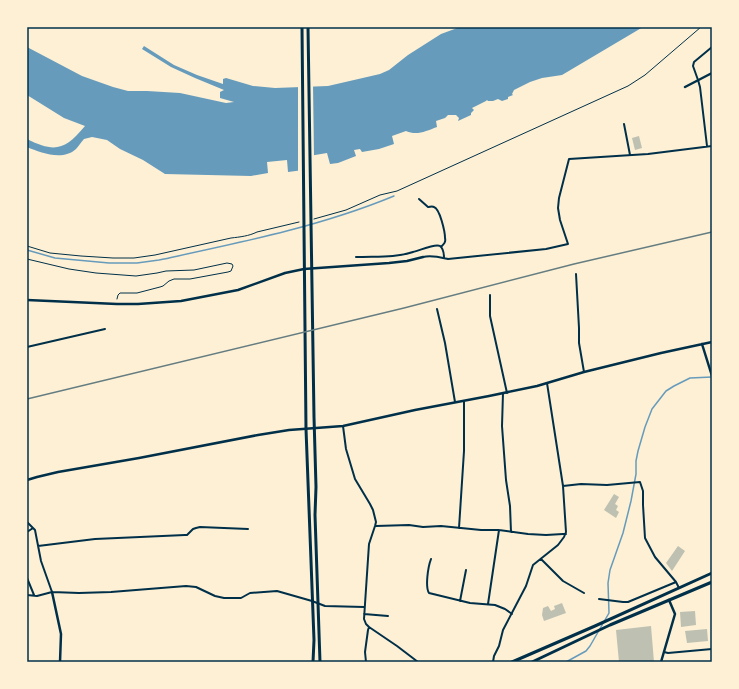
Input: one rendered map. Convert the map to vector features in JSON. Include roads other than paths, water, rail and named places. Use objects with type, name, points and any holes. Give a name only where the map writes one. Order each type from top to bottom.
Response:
[{"type":"main road","points":[[302,27],[306,429],[313,662]]},
{"type":"main road","points":[[308,27],[316,487],[315,516],[320,662]]},
{"type":"main road","points":[[512,662],[712,573]]},
{"type":"main road","points":[[532,662],[610,626],[712,582]]},
{"type":"street","points":[[707,146],[698,80],[693,64],[712,47]]},
{"type":"street","points":[[685,87],[712,73]]},
{"type":"street","points":[[624,124],[630,155]]},
{"type":"street","points":[[27,300],[117,304],[175,301],[238,290],[304,269],[408,261],[424,256],[448,258],[534,250],[568,244],[560,220],[558,208],[568,160],[572,158],[648,154],[712,146]]},
{"type":"street","points":[[419,199],[428,207],[436,208],[440,215],[446,239],[442,247],[444,258]]},
{"type":"street","points":[[356,256],[400,255],[412,253],[432,246],[442,247]]},
{"type":"street","points":[[576,274],[579,343],[584,372]]},
{"type":"street","points":[[490,295],[490,316],[506,393]]},
{"type":"street","points":[[437,309],[455,403]]},
{"type":"street","points":[[27,347],[104,329]]},
{"type":"street","points":[[27,480],[37,476],[86,466],[139,458],[270,432],[343,426],[415,410],[506,393],[584,372],[712,342]]},
{"type":"street","points":[[702,344],[712,376]]},
{"type":"street","points":[[493,662],[503,630],[526,586],[533,565],[558,545],[566,534],[567,529],[563,486],[547,383]]},
{"type":"street","points":[[503,393],[502,426],[506,480],[510,506],[511,532]]},
{"type":"street","points":[[459,528],[464,451],[464,401]]},
{"type":"street","points":[[343,426],[346,449],[355,479],[373,510],[376,522],[376,526],[369,544],[364,622],[418,662]]},
{"type":"street","points":[[563,486],[581,484],[607,485],[640,483],[642,490],[644,528],[647,542],[655,557],[676,582],[679,588]]},
{"type":"street","points":[[27,522],[35,530],[41,561],[52,592],[61,634],[60,662]]},
{"type":"street","points":[[376,526],[441,526],[546,535],[566,534]]},
{"type":"street","points":[[38,546],[95,539],[187,535],[196,528],[200,527],[248,529]]},
{"type":"street","points":[[27,532],[33,528]]},
{"type":"street","points":[[488,604],[499,530]]},
{"type":"street","points":[[431,559],[429,564],[427,586],[430,594],[478,604],[488,604],[500,607],[512,614]]},
{"type":"street","points":[[541,559],[563,581],[584,593]]},
{"type":"street","points":[[460,600],[466,570]]},
{"type":"street","points":[[27,578],[34,595]]},
{"type":"street","points":[[599,599],[628,602],[676,582]]},
{"type":"street","points":[[27,595],[37,596],[52,592],[111,592],[184,586],[196,587],[215,596],[224,598],[241,598],[250,593],[277,591],[325,606],[364,607]]},
{"type":"street","points":[[661,662],[675,614],[669,600]]},
{"type":"street","points":[[364,614],[388,616]]},
{"type":"street","points":[[366,662],[365,652],[369,627]]},
{"type":"street","points":[[664,652],[712,650]]},
{"type":"water","points":[[460,27],[643,27],[562,75],[542,78],[530,82],[514,90],[513,95],[502,101],[498,99],[493,101],[487,100],[472,108],[474,110],[471,115],[458,121],[459,118],[456,115],[448,115],[445,118],[436,121],[437,127],[422,132],[414,133],[406,131],[392,136],[394,144],[379,149],[362,152],[360,149],[354,150],[356,156],[338,163],[330,164],[327,153],[309,156],[311,169],[288,172],[287,160],[267,162],[268,173],[251,176],[165,174],[107,140],[92,137],[84,139],[76,149],[65,155],[52,155],[27,147],[27,139],[45,146],[59,147],[71,140],[85,126],[64,118],[27,95],[27,47],[82,76],[113,87],[128,91],[180,93],[226,103],[234,102],[220,98],[220,92],[224,90],[171,67],[142,49],[144,46],[174,65],[223,84],[223,79],[226,78],[253,86],[275,88],[328,86],[380,74],[389,70],[408,55],[441,34]]},
{"type":"waterway","points":[[27,250],[55,258],[109,263],[137,263],[159,260],[308,225],[337,217],[394,196]]},
{"type":"waterway","points":[[566,662],[586,651],[609,613],[608,583],[610,570],[623,533],[636,474],[638,451],[652,409],[666,391],[674,386],[690,378],[712,377]]},
{"type":"railway","points":[[27,399],[404,308],[574,264],[712,232]]}]
